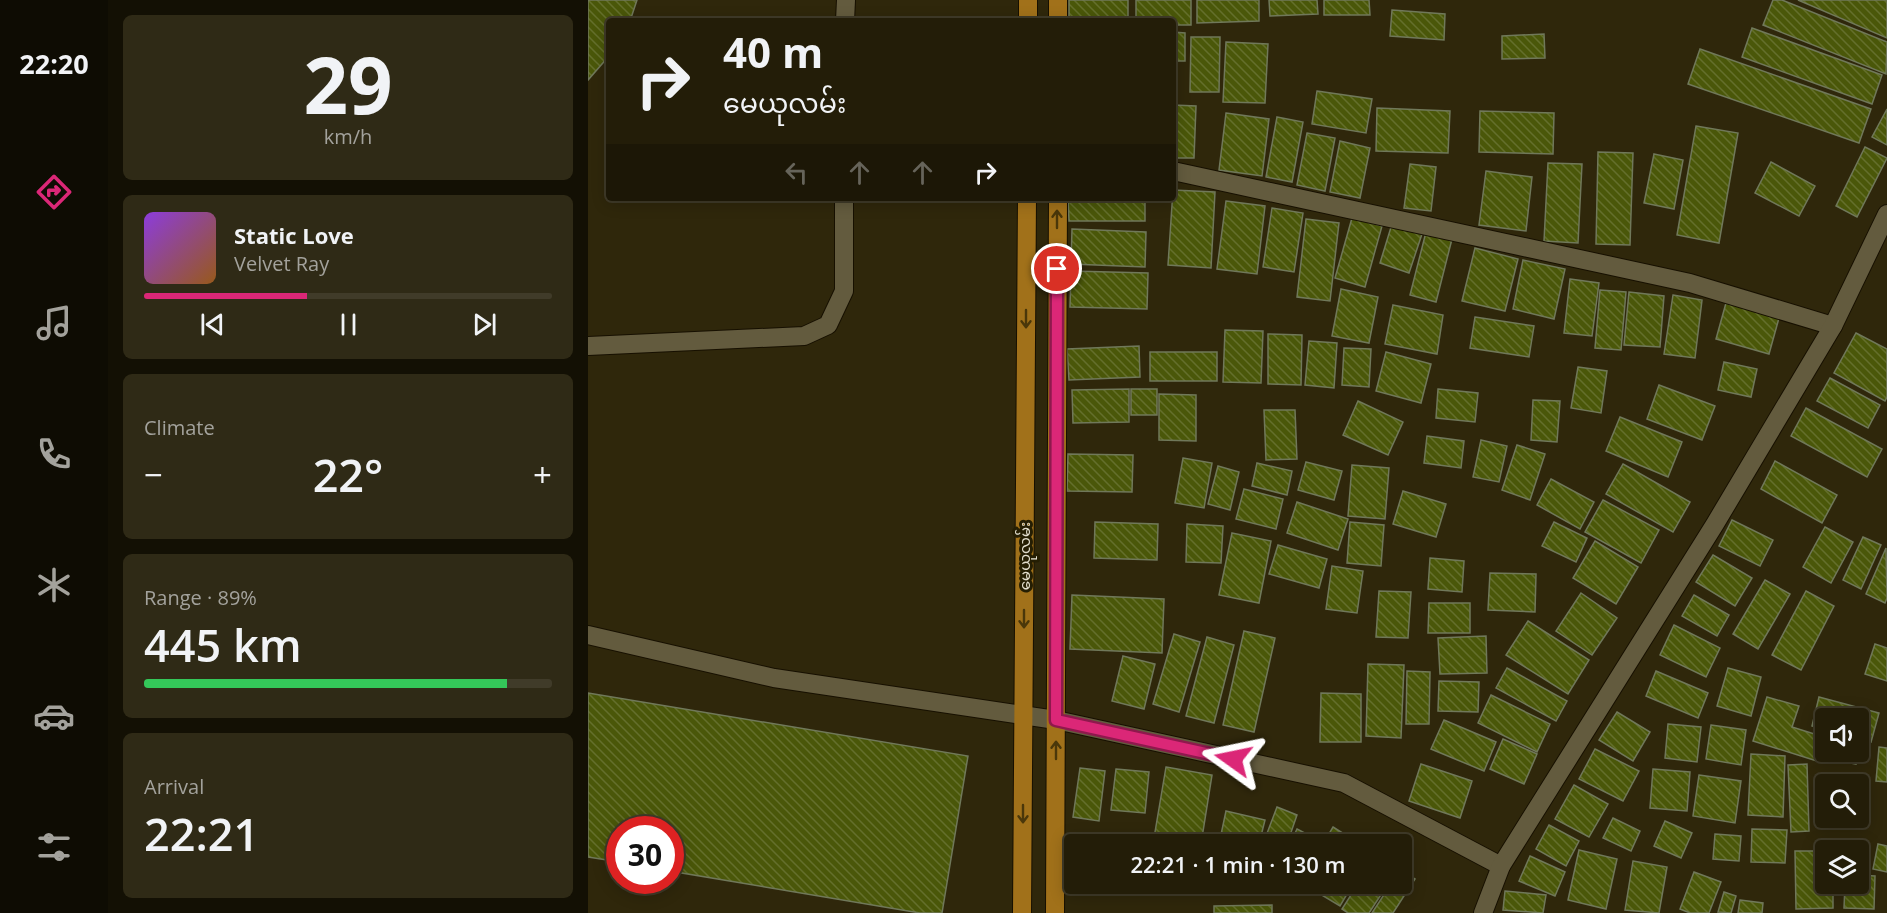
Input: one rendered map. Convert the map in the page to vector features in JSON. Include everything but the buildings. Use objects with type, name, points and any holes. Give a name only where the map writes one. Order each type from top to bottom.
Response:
[{"type":"main road","points":[[1028,0],[1028,18]]},
{"type":"main road","points":[[1058,0],[1058,18]]},
{"type":"main road","name":"မေယုလမ်း","points":[[1022,913],[1027,201]]},
{"type":"main road","name":"မေယုလမ်း","points":[[1055,913],[1058,201]]},
{"type":"street","points":[[845,18],[846,0]]},
{"type":"street","points":[[1176,172],[1690,283],[1833,326]]},
{"type":"street","points":[[588,345],[804,336],[828,325],[844,291],[844,201]]},
{"type":"street","points":[[1483,913],[1501,866],[1715,524],[1833,326],[1887,214]]},
{"type":"street","points":[[588,635],[774,678],[1056,720],[1344,783],[1501,866]]},
{"type":"route","points":[[1057,269],[1056,720],[1233,759]]}]
